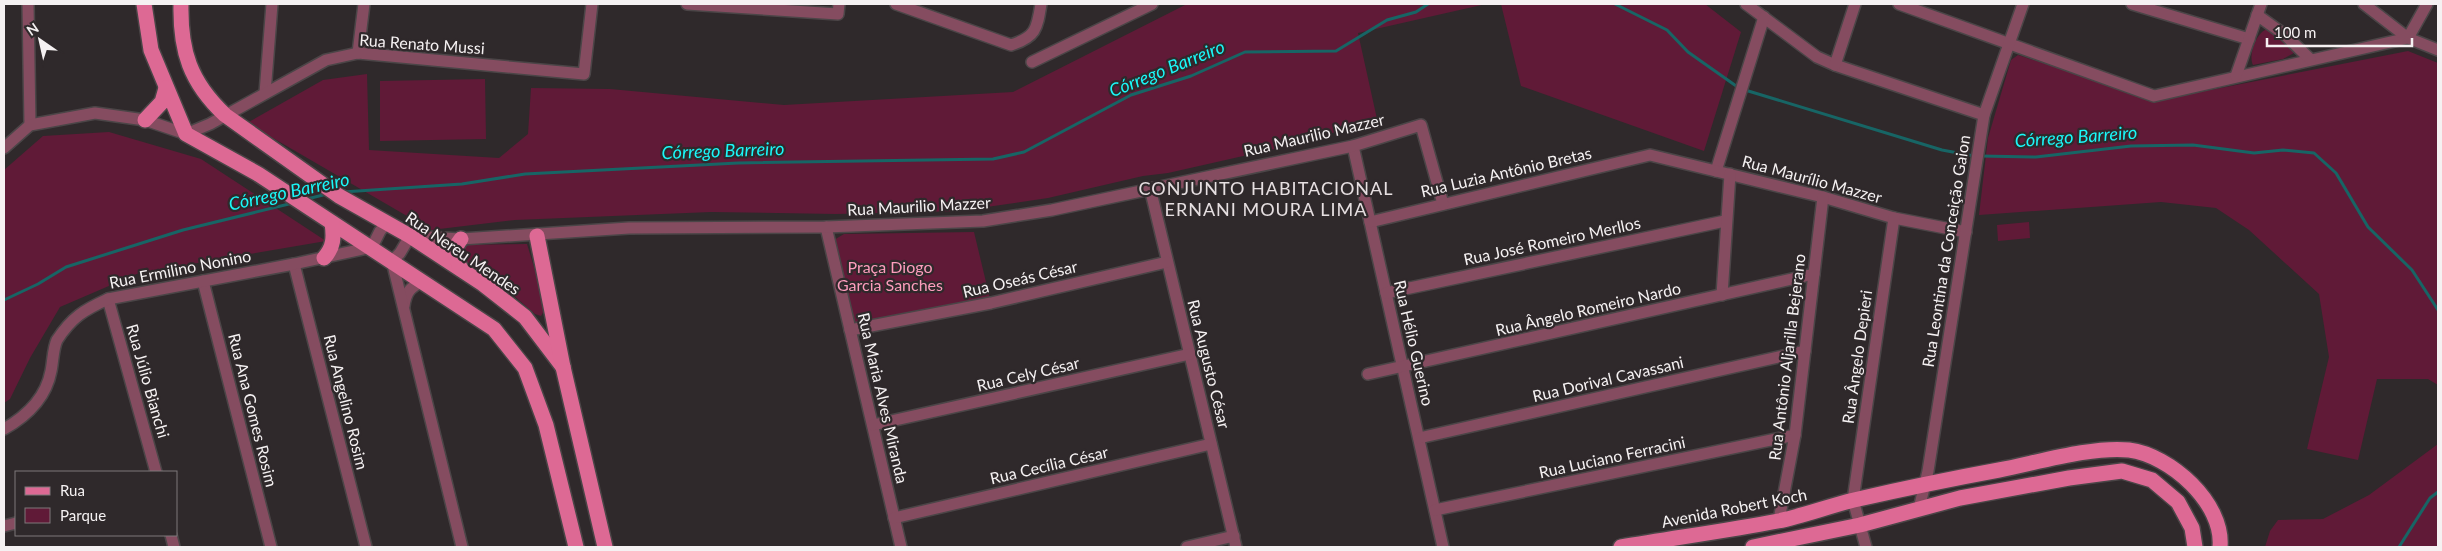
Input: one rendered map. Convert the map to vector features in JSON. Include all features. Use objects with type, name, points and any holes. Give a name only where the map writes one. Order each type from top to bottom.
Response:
[{"type":"main road","points":[[144,4],[150,50],[186,134],[258,174],[372,247],[494,329],[525,368],[546,425],[576,547]]},
{"type":"main road","name":"Rua Nereu Mendes","points":[[181,4],[182,38],[186,58],[203,92],[225,115],[339,196],[410,236],[461,269],[525,317],[563,367],[605,547]]},
{"type":"main road","points":[[145,120],[162,102],[166,88]]},
{"type":"main road","points":[[324,258],[332,247],[332,223]]},
{"type":"main road","points":[[537,236],[563,367]]},
{"type":"main road","points":[[461,269],[454,256],[455,247],[462,239]]},
{"type":"main road","name":"Avenida Robert Koch","points":[[1621,547],[1779,520],[1853,500],[1924,484],[2098,451],[2129,450],[2168,466],[2187,479],[2202,493],[2213,514],[2218,530],[2220,547]]},
{"type":"main road","points":[[1753,547],[1860,525],[1919,509],[2005,490],[2122,471],[2152,480],[2178,502],[2192,528],[2195,547]]},
{"type":"street","points":[[28,4],[30,125]]},
{"type":"street","points":[[265,94],[272,4]]},
{"type":"street","points":[[358,53],[364,4]]},
{"type":"street","name":"Rua Renato Mussi","points":[[186,134],[265,94],[326,60],[358,53],[584,74],[592,4]]},
{"type":"street","points":[[687,4],[838,9]]},
{"type":"street","points":[[896,4],[1011,45],[1026,40],[1037,28],[1041,4]]},
{"type":"street","points":[[1032,62],[1149,4]]},
{"type":"street","points":[[1746,4],[1817,56],[1835,65],[1984,115]]},
{"type":"street","points":[[1835,65],[1855,4]]},
{"type":"street","points":[[1899,4],[2010,42],[2154,96],[2408,38],[2427,4]]},
{"type":"street","name":"Rua Leontina da Conceição Gaion","points":[[1919,509],[1984,115],[2023,4]]},
{"type":"street","points":[[2132,4],[2249,40]]},
{"type":"street","points":[[2364,4],[2408,38],[2438,50]]},
{"type":"street","points":[[2236,76],[2259,9],[2310,59]]},
{"type":"street","points":[[1716,171],[1764,17]]},
{"type":"street","points":[[4,148],[30,125],[95,113],[145,120],[186,134]]},
{"type":"street","name":"Rua Maurilio Mazzer","points":[[410,236],[462,239],[537,236],[629,228],[826,227],[983,221],[1052,210],[1353,146],[1421,126],[1443,204]]},
{"type":"street","name":"Rua Hélio Guerino","points":[[1353,146],[1443,547]]},
{"type":"street","name":"Rua Maurílio Mazzer","points":[[1650,155],[1823,197],[1894,218],[1966,232]]},
{"type":"street","name":"Rua Luzia Antônio Bretas","points":[[1370,222],[1650,155]]},
{"type":"street","points":[[1722,295],[1725,221],[1730,174]]},
{"type":"street","name":"Rua Augusto César","points":[[1150,188],[1235,542]]},
{"type":"street","name":"Rua Antônio Aljarilla Bejerano","points":[[1779,520],[1795,435],[1823,197]]},
{"type":"street","name":"Rua Ângelo Depieri","points":[[1853,500],[1894,218]]},
{"type":"street","name":"Rua José Romeiro Merllos","points":[[1386,293],[1725,221]]},
{"type":"street","points":[[372,247],[375,238],[387,223]]},
{"type":"street","name":"Rua Maria Alves Miranda","points":[[826,227],[902,547]]},
{"type":"street","points":[[410,236],[400,253],[392,261],[462,547]]},
{"type":"street","name":"Rua Ermilino Nonino","points":[[4,429],[16,422],[38,403],[50,375],[56,342],[62,334],[80,313],[108,299],[294,264],[372,247]]},
{"type":"street","name":"Rua Oseás César","points":[[850,330],[991,303],[1167,262]]},
{"type":"street","name":"Rua Angelino Rosim","points":[[294,264],[366,547]]},
{"type":"street","name":"Rua Ângelo Romeiro Nardo","points":[[1368,374],[1814,274]]},
{"type":"street","name":"Rua Ana Gomes Rosim","points":[[204,281],[271,547]]},
{"type":"street","points":[[404,312],[405,298],[410,287],[423,281]]},
{"type":"street","name":"Rua Júlio Bianchi","points":[[108,299],[156,471]]},
{"type":"street","name":"Rua Dorival Cavassani","points":[[1419,438],[1805,352]]},
{"type":"street","name":"Rua Cely César","points":[[873,425],[1190,354]]},
{"type":"street","name":"Rua Luciano Ferracini","points":[[1435,510],[1795,435]]},
{"type":"street","name":"Rua Cecília César","points":[[894,518],[1212,444]]},
{"type":"street","points":[[1853,500],[1866,547]]},
{"type":"street","points":[[1187,547],[1235,542]]},
{"type":"green space","points":[[1187,4],[1486,4],[1358,33],[1377,119],[1297,144],[1168,173],[1143,176],[1048,198],[959,211],[836,214],[711,212],[515,220],[431,230],[247,123],[323,80],[367,74],[369,150],[499,158],[528,134],[531,88],[610,89],[784,105],[1013,92]]},
{"type":"green space","points":[[1501,4],[1705,4],[1741,32],[1704,151],[1521,86]]},
{"type":"green space","points":[[2267,29],[2294,50],[2294,53],[2283,59],[2253,65],[2252,50],[2259,35]]},
{"type":"green space","points":[[2408,51],[2438,63],[2438,385],[2428,379],[2377,379],[2358,460],[2307,449],[2329,357],[2319,294],[2249,230],[2216,208],[2161,202],[1979,215],[1988,138],[2011,60],[2018,55],[2150,98],[2165,99]]},
{"type":"green space","points":[[485,79],[486,139],[380,141],[380,81]]},
{"type":"green space","points":[[109,132],[201,159],[326,241],[139,273],[60,307],[30,358],[10,399],[4,403],[4,170],[43,136]]},
{"type":"green space","points":[[2029,222],[2030,238],[1998,241],[1997,225]]},
{"type":"green space","name":"Praça Diogo Garcia Sanches","points":[[974,232],[991,303],[855,325],[834,240],[844,234]]},
{"type":"green space","points":[[527,244],[546,307],[541,316],[535,314],[513,295],[460,261],[461,245]]},
{"type":"green space","points":[[2438,444],[2438,547],[2265,547],[2270,531],[2278,520],[2323,519],[2369,495]]},
{"type":"waterway","name":"Córrego Barreiro","points":[[343,192],[462,184],[525,174],[738,163],[993,159],[1024,152],[1131,95],[1191,76],[1245,52],[1336,51],[1387,20],[1416,12],[1428,4]]},
{"type":"waterway","name":"Córrego Barreiro","points":[[1615,4],[1667,30],[1688,52],[1739,88]]},
{"type":"waterway","name":"Córrego Barreiro","points":[[1745,90],[1942,150],[1974,156]]},
{"type":"waterway","name":"Córrego Barreiro","points":[[1980,156],[2036,157],[2131,146],[2193,145],[2254,153],[2283,150],[2314,153],[2336,173],[2368,227],[2412,270],[2438,310]]},
{"type":"waterway","name":"Córrego Barreiro","points":[[307,199],[327,194]]},
{"type":"waterway","name":"Córrego Barreiro","points":[[4,300],[38,284],[66,267],[183,230],[293,203]]},
{"type":"waterway","points":[[2399,547],[2430,498],[2438,492]]},
{"type":"district","name":"CONJUNTO HABITACIONAL ERNANI MOURA LIMA","points":[[1266,199]]}]
